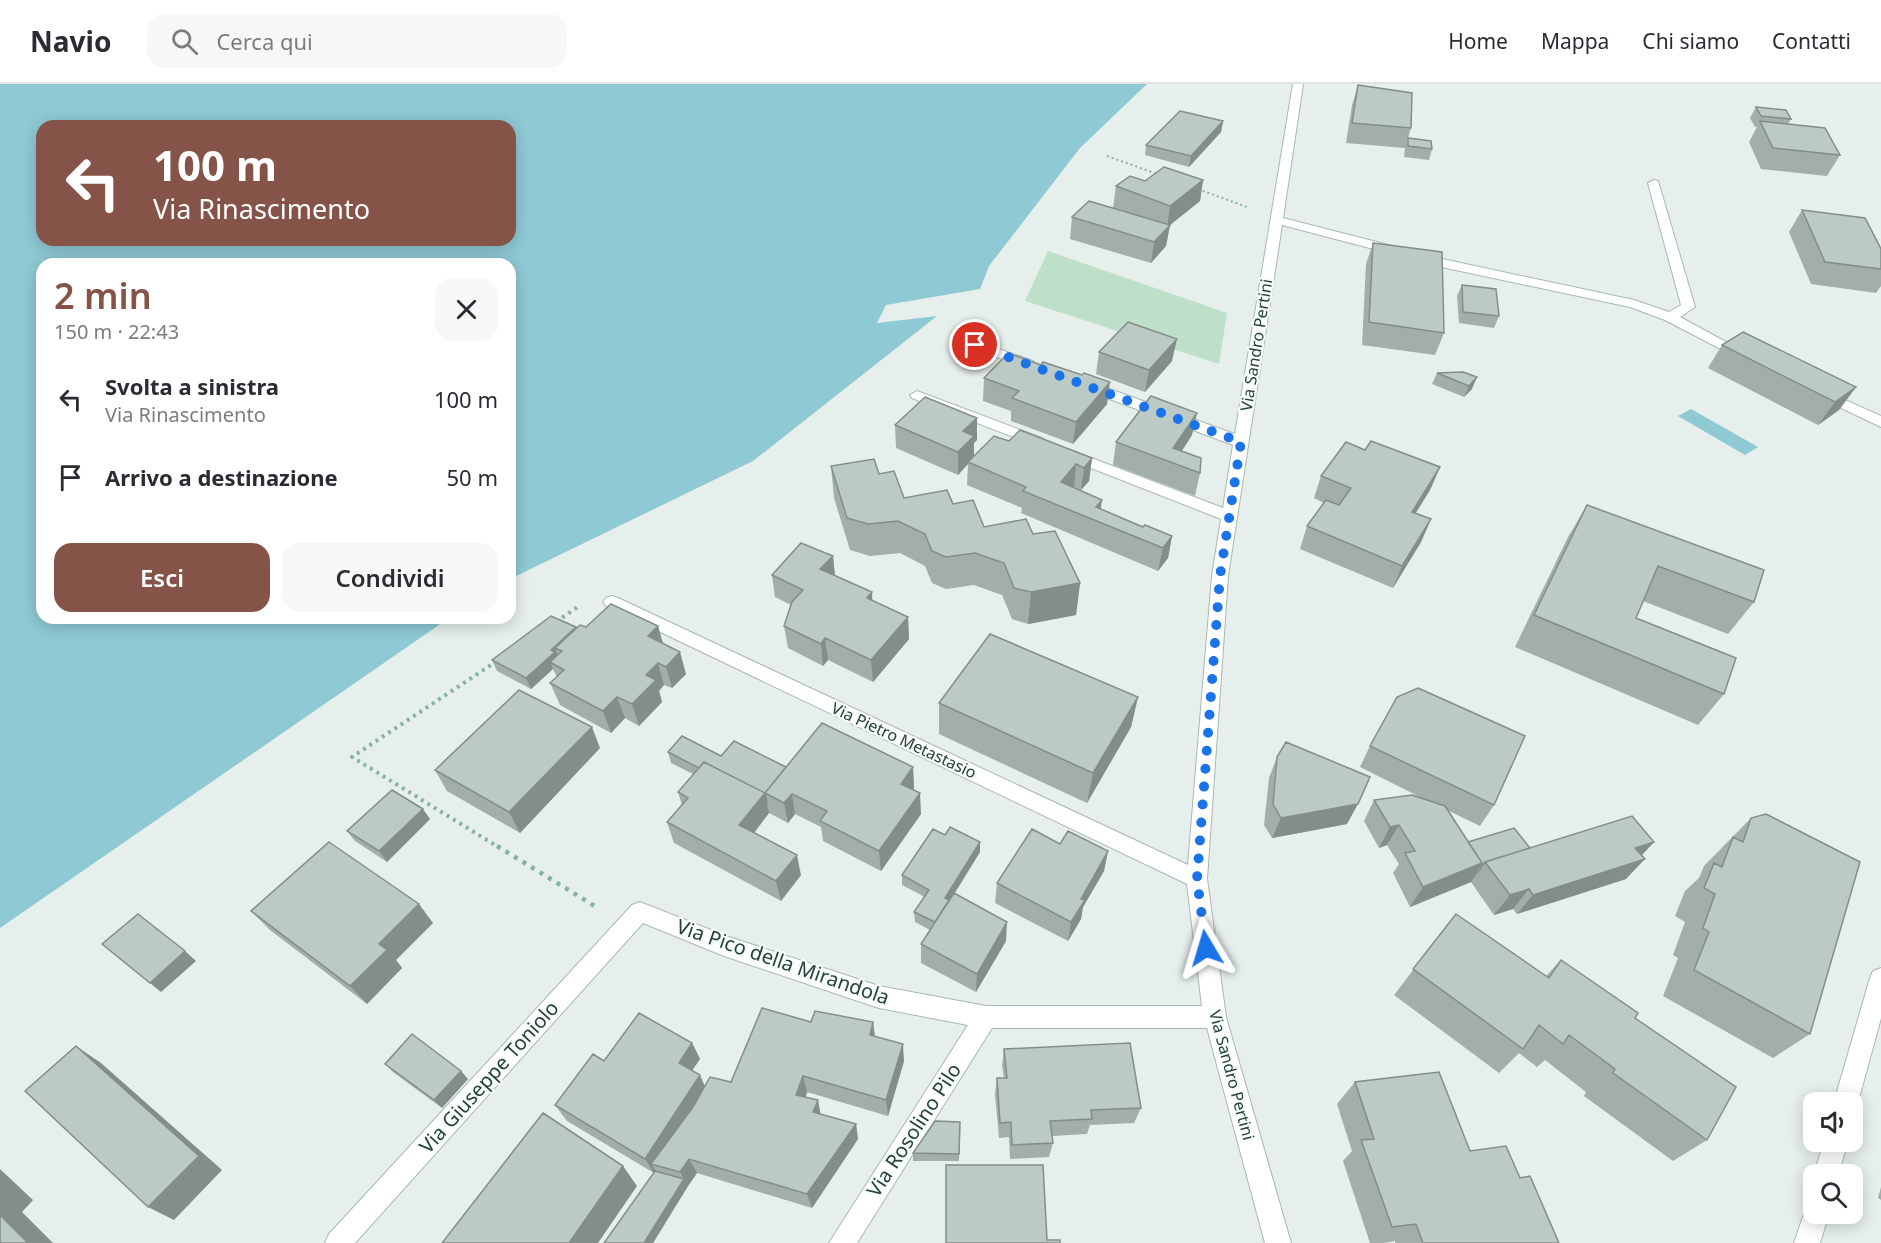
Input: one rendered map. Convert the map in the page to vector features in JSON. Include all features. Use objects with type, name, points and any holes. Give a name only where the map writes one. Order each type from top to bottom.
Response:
[{"type":"street","name":"Via Sandro Pertini","points":[[1278,1243],[1215,1017],[1197,879],[1220,576],[1298,84]]},
{"type":"street","points":[[1654,183],[1688,307],[1670,317]]},
{"type":"street","points":[[1276,219],[1446,264],[1634,303],[1670,317],[1762,364]]},
{"type":"street","points":[[975,345],[1041,369]]},
{"type":"street","points":[[1075,381],[1241,442]]},
{"type":"street","points":[[1806,386],[1881,422]]},
{"type":"street","points":[[917,395],[1229,516]]},
{"type":"street","name":"Via Pietro Metastasio","points":[[612,602],[1197,879]]},
{"type":"street","name":"Via Pico della Mirandola","points":[[633,919],[879,997],[986,1017],[1215,1017]]},
{"type":"street","name":"Via Giuseppe Toniolo","points":[[338,1243],[633,919]]},
{"type":"street","points":[[1849,1092],[1881,978]]},
{"type":"street","name":"Via Rosolino Pilo","points":[[842,1243],[986,1017]]},
{"type":"street","points":[[1808,1243],[1813,1224]]},
{"type":"path","points":[[1107,156],[1164,176]]},
{"type":"path","points":[[1197,189],[1276,219]]},
{"type":"path","points":[[553,623],[582,604],[600,599],[612,602]]},
{"type":"path","points":[[505,655],[352,756],[633,919]]},
{"type":"green space","points":[[1048,251],[1227,313],[1219,364],[1025,301]]},
{"type":"water","points":[[0,84],[1147,84],[1080,148],[989,266],[980,289],[886,305],[877,323],[937,316],[753,461],[516,576],[516,258],[36,258],[36,624],[440,624],[0,928]]},
{"type":"water","points":[[1691,409],[1758,447],[1745,455],[1678,416]]},
{"type":"building","points":[[1358,85],[1412,93],[1411,128],[1352,123]]},
{"type":"building","points":[[1756,107],[1786,110],[1791,119],[1761,116]]},
{"type":"building","points":[[1180,111],[1223,121],[1191,156],[1146,145]]},
{"type":"building","points":[[1760,121],[1825,128],[1840,155],[1773,148]]},
{"type":"building","points":[[1408,138],[1431,141],[1432,149],[1408,146]]},
{"type":"building","points":[[1164,167],[1203,180],[1170,206],[1116,186],[1130,176],[1145,181]]},
{"type":"building","points":[[1089,201],[1170,225],[1154,242],[1072,217]]},
{"type":"building","points":[[1802,210],[1865,218],[1881,249],[1881,269],[1825,262]]},
{"type":"building","points":[[1373,243],[1442,252],[1444,333],[1369,322]]},
{"type":"building","points":[[1462,285],[1496,289],[1499,316],[1463,312]]},
{"type":"building","points":[[1128,322],[1177,339],[1149,370],[1099,352]]},
{"type":"building","points":[[1743,332],[1856,387],[1835,402],[1722,345]]},
{"type":"building","points":[[1008,353],[1041,365],[1043,362],[1110,382],[1076,422],[1012,398],[1019,391],[984,378]]},
{"type":"building","points":[[1463,372],[1477,377],[1469,386],[1437,373]]},
{"type":"building","points":[[1151,396],[1197,413],[1173,448],[1201,458],[1200,473],[1116,442]]},
{"type":"building","points":[[925,397],[977,418],[963,431],[974,436],[958,452],[895,425]]},
{"type":"building","points":[[1020,430],[1092,458],[1084,468],[1076,464],[1061,482],[1102,500],[1096,507],[1143,527],[1145,525],[1172,536],[1163,548],[1023,491],[1026,487],[968,462],[994,436],[1009,441]]},
{"type":"building","points":[[1371,441],[1440,467],[1412,512],[1431,519],[1402,566],[1307,526],[1326,500],[1339,505],[1351,488],[1321,476],[1346,442],[1365,450]]},
{"type":"building","points":[[874,459],[879,474],[894,471],[904,498],[947,490],[953,504],[973,500],[984,527],[1026,519],[1033,534],[1055,531],[1080,583],[1031,592],[1014,588],[1004,563],[975,553],[946,557],[932,551],[925,534],[898,521],[868,524],[847,518],[831,466]]},
{"type":"building","points":[[1587,505],[1764,570],[1754,602],[1658,566],[1636,618],[1736,658],[1724,694],[1534,615]]},
{"type":"building","points":[[801,543],[833,556],[820,569],[872,592],[867,598],[908,617],[871,660],[825,638],[821,644],[784,626],[792,602],[803,590],[772,575]]},
{"type":"building","points":[[611,604],[658,626],[648,636],[680,652],[666,667],[658,663],[646,675],[656,680],[632,704],[617,697],[603,711],[550,683],[564,670],[550,662],[562,651],[555,648],[580,625],[586,627]]},
{"type":"building","points":[[551,616],[576,627],[551,650],[555,652],[526,678],[492,660]]},
{"type":"building","points":[[990,634],[1138,697],[1093,773],[939,703]]},
{"type":"building","points":[[1418,688],[1525,736],[1494,805],[1370,746],[1397,697]]},
{"type":"building","points":[[519,690],[592,727],[509,812],[435,770]]},
{"type":"building","points":[[822,723],[913,767],[901,784],[920,793],[879,851],[820,821],[827,811],[792,794],[784,803],[765,793]]},
{"type":"building","points":[[682,736],[721,756],[734,741],[786,767],[765,793],[704,762],[699,768],[668,752]]},
{"type":"building","points":[[1286,742],[1370,777],[1358,804],[1281,818],[1273,804],[1277,757]]},
{"type":"building","points":[[704,762],[765,793],[739,825],[797,855],[776,881],[667,822],[688,798],[678,792]]},
{"type":"building","points":[[392,790],[423,809],[379,851],[347,831]]},
{"type":"building","points":[[1412,795],[1445,806],[1482,863],[1423,887],[1405,853],[1415,851],[1399,825],[1390,827],[1374,800]]},
{"type":"building","points":[[1766,814],[1860,862],[1810,1034],[1694,970],[1709,932],[1703,928],[1715,894],[1704,888],[1714,863],[1722,867],[1733,837],[1743,842],[1751,818]]},
{"type":"building","points":[[1632,816],[1654,842],[1635,848],[1645,859],[1533,895],[1529,889],[1510,895],[1485,862]]},
{"type":"building","points":[[950,827],[980,842],[945,898],[949,900],[935,922],[914,912],[929,890],[902,875],[933,829],[945,835]]},
{"type":"building","points":[[1514,828],[1530,848],[1485,862],[1475,873],[1482,863],[1468,842]]},
{"type":"building","points":[[1032,829],[1060,844],[1068,831],[1108,851],[1081,899],[1085,900],[1071,922],[997,883]]},
{"type":"building","points":[[329,842],[419,904],[379,944],[387,950],[350,986],[251,911]]},
{"type":"building","points":[[954,893],[1007,922],[977,974],[921,944]]},
{"type":"building","points":[[138,914],[185,951],[150,983],[102,944]]},
{"type":"building","points":[[1456,914],[1549,978],[1561,960],[1638,1013],[1635,1018],[1736,1087],[1707,1140],[1613,1073],[1615,1069],[1569,1035],[1563,1044],[1539,1025],[1523,1049],[1413,969]]},
{"type":"building","points":[[762,1008],[811,1022],[815,1011],[873,1022],[870,1035],[903,1044],[886,1100],[803,1076],[796,1095],[818,1100],[813,1112],[856,1124],[807,1194],[689,1159],[680,1172],[651,1164],[693,1107],[710,1077],[731,1082]]},
{"type":"building","points":[[639,1013],[692,1043],[679,1063],[700,1075],[645,1159],[555,1105],[593,1054],[604,1061]]},
{"type":"building","points":[[412,1034],[461,1071],[434,1100],[385,1064]]},
{"type":"building","points":[[1130,1043],[1141,1108],[1091,1110],[1092,1119],[1050,1121],[1053,1143],[1012,1145],[1011,1122],[1000,1123],[997,1078],[1007,1078],[1004,1049]]},
{"type":"building","points":[[76,1046],[199,1156],[148,1207],[25,1091]]},
{"type":"building","points":[[1439,1072],[1470,1151],[1506,1146],[1520,1178],[1530,1176],[1559,1243],[1423,1243],[1416,1224],[1392,1227],[1361,1140],[1374,1139],[1355,1082]]},
{"type":"building","points":[[543,1113],[623,1166],[569,1243],[442,1243]]},
{"type":"building","points":[[935,1121],[960,1122],[959,1154],[913,1153]]},
{"type":"building","points":[[946,1165],[1043,1165],[1047,1240],[1060,1240],[1060,1243],[946,1243]]},
{"type":"building","points":[[655,1171],[684,1179],[644,1243],[604,1243]]},
{"type":"building","points":[[0,1215],[28,1243],[0,1243]]},
{"type":"route","points":[[975,345],[1241,442],[1220,576],[1197,879],[1206,948]]}]
